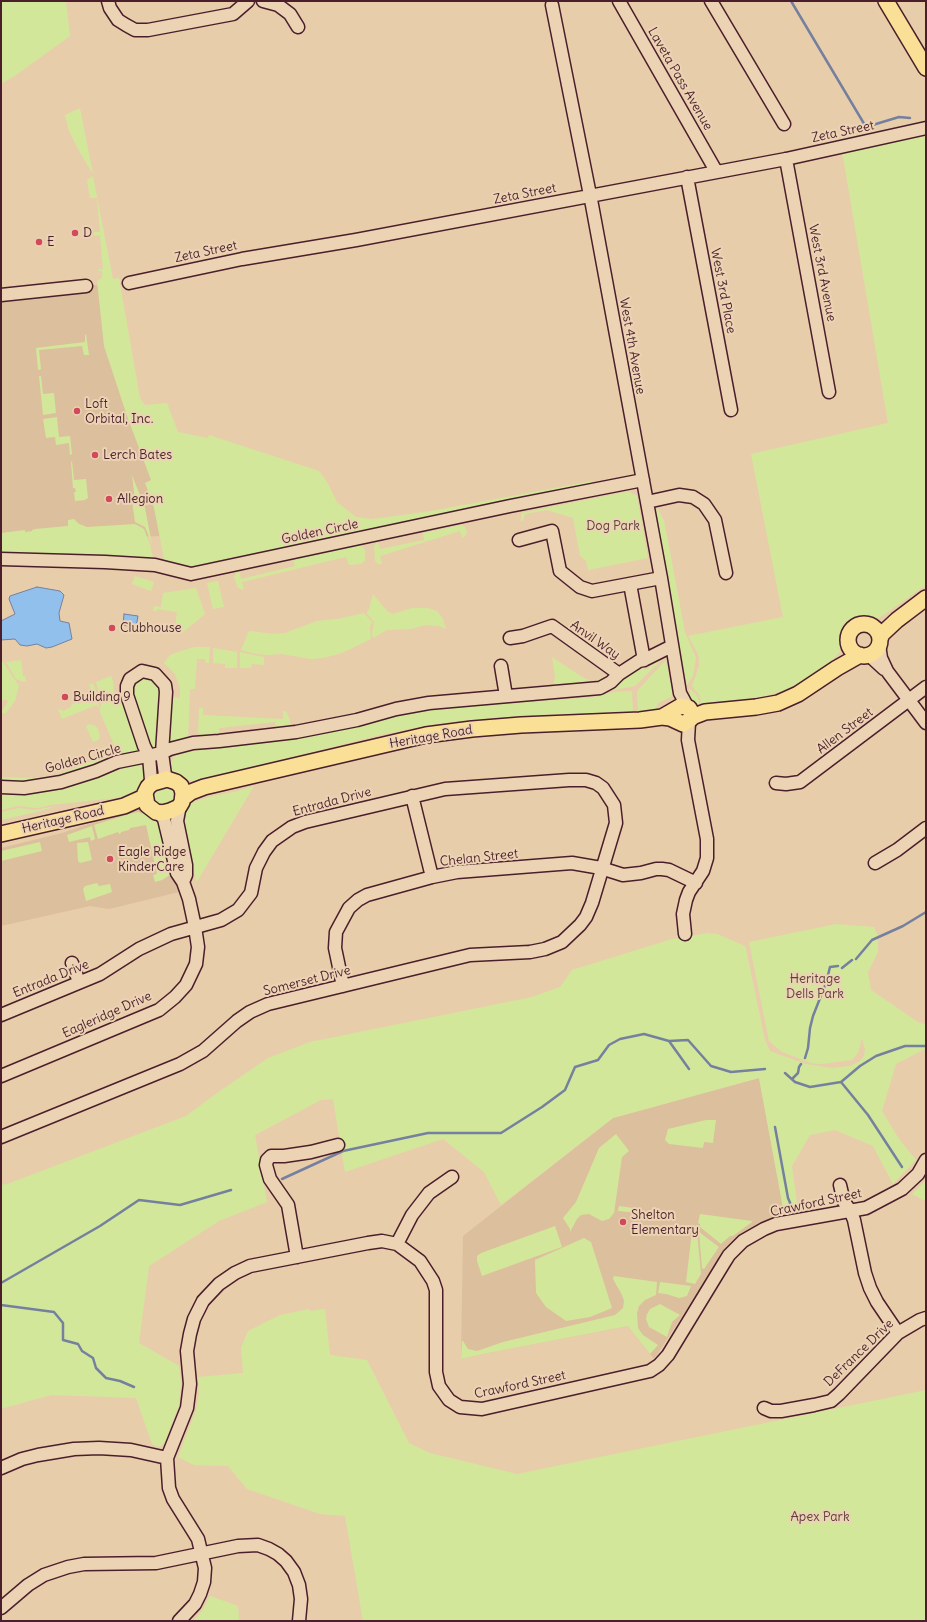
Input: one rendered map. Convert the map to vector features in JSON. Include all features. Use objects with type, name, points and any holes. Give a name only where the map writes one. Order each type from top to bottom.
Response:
[{"type":"main road","points":[[886,1],[926,68]]},
{"type":"main road","points":[[897,620],[881,625],[870,625],[863,623],[854,627],[848,636],[859,652],[872,653],[882,634],[897,620],[926,598]]},
{"type":"main road","points":[[870,625],[877,630],[879,642]]},
{"type":"main road","name":"Heritage Road","points":[[178,792],[191,792],[204,786],[426,735],[521,725],[634,720],[683,712],[756,707],[778,703],[798,694],[836,668],[846,655],[859,652]]},
{"type":"main road","points":[[153,783],[178,792],[170,811],[150,801],[153,783]]},
{"type":"main road","name":"Heritage Road","points":[[1,834],[124,806],[138,806],[150,801]]},
{"type":"street","points":[[108,1],[110,8],[118,20],[135,30],[148,30],[233,14],[248,1]]},
{"type":"street","points":[[263,1],[278,5],[290,14],[298,27]]},
{"type":"street","name":"Laveta Pass Avenue","points":[[619,1],[716,171]]},
{"type":"street","points":[[712,1],[784,124]]},
{"type":"street","name":"West 4th Avenue","points":[[552,5],[590,195],[643,480],[683,712],[707,839],[707,858],[703,871],[696,884],[688,892],[683,914],[685,934]]},
{"type":"street","name":"Zeta Street","points":[[129,283],[242,259],[356,240],[786,158],[926,128]]},
{"type":"street","name":"West 3rd Avenue","points":[[786,158],[830,392]]},
{"type":"street","name":"West 3rd Place","points":[[687,176],[731,410]]},
{"type":"street","points":[[1,295],[86,286]]},
{"type":"street","name":"Golden Circle","points":[[1,559],[105,562],[155,566],[191,574],[510,506],[643,480]]},
{"type":"street","points":[[647,502],[679,496],[693,497],[704,504],[715,520],[726,573]]},
{"type":"street","points":[[519,540],[552,531],[560,571],[580,587],[592,591],[661,578]]},
{"type":"street","points":[[630,584],[644,660]]},
{"type":"street","name":"Anvil Way","points":[[510,638],[523,636],[552,626],[619,674]]},
{"type":"street","points":[[879,642],[881,658],[887,671],[926,724]]},
{"type":"street","name":"Golden Circle","points":[[1,787],[24,788],[61,782],[96,771],[117,762],[162,754],[170,749],[193,743],[296,732],[357,720],[429,703],[592,690],[600,688],[611,682],[619,674],[639,661],[672,646]]},
{"type":"street","points":[[859,652],[871,657],[887,671]]},
{"type":"street","points":[[501,666],[506,696]]},
{"type":"street","points":[[150,801],[151,780],[149,756],[144,746],[127,695],[127,686],[130,679],[142,672],[155,674],[165,684],[166,692],[162,754],[165,775],[178,792]]},
{"type":"street","name":"Allen Street","points":[[776,783],[786,784],[800,782],[926,687]]},
{"type":"street","name":"Entrada Drive","points":[[1,1015],[100,974],[155,941],[178,932],[221,920],[238,910],[251,893],[256,868],[264,852],[272,840],[292,827],[305,822],[444,788],[569,780],[586,780],[596,783],[610,796],[616,813],[616,823],[602,868]]},
{"type":"street","name":"Eagleridge Drive","points":[[178,792],[177,820],[185,853],[186,865],[186,875],[183,882]]},
{"type":"street","points":[[412,796],[432,877]]},
{"type":"street","name":"Eagleridge Drive","points":[[1,1076],[159,1010],[186,985],[196,964],[198,947],[195,927],[189,898],[183,882],[177,873],[164,820],[150,801]]},
{"type":"street","points":[[875,863],[897,850],[926,828]]},
{"type":"street","name":"Chelan Street","points":[[343,986],[335,948],[336,932],[349,908],[358,900],[367,895],[432,877],[457,872],[572,863],[602,868],[623,875],[656,869],[669,870],[696,884]]},
{"type":"street","name":"Somerset Drive","points":[[1,1136],[194,1057],[208,1047],[237,1021],[258,1008],[470,956],[530,952],[552,947],[571,935],[586,917],[592,903],[602,868]]},
{"type":"street","points":[[72,963],[79,982]]},
{"type":"street","points":[[297,1257],[288,1205],[270,1179],[266,1165],[267,1160],[271,1156],[312,1152],[338,1145]]},
{"type":"street","name":"Crawford Street","points":[[168,1455],[187,1408],[190,1384],[187,1363],[190,1334],[194,1319],[203,1301],[219,1284],[240,1270],[250,1266],[375,1242],[382,1241],[397,1244],[420,1261],[433,1281],[436,1290],[436,1372],[439,1386],[449,1400],[460,1407],[467,1409],[482,1409],[650,1371],[659,1365],[668,1355],[724,1263],[744,1241],[764,1229],[776,1224],[866,1208],[902,1189],[918,1174],[926,1160]]},
{"type":"street","points":[[397,1244],[412,1215],[429,1193],[452,1177]]},
{"type":"street","points":[[840,1185],[844,1202],[850,1210],[854,1220],[865,1273],[870,1288],[877,1302],[898,1333]]},
{"type":"street","name":"DeFrance Drive","points":[[764,1408],[771,1411],[781,1411],[830,1401],[839,1394],[898,1333],[926,1318]]},
{"type":"street","points":[[1,1468],[33,1456],[74,1449],[99,1448],[131,1450],[168,1455],[169,1488],[173,1499],[194,1532],[200,1545],[205,1573],[202,1590],[194,1604],[180,1621]]},
{"type":"street","points":[[1,1608],[28,1585],[44,1575],[68,1566],[84,1564],[156,1563],[238,1546],[258,1545],[278,1554],[286,1561],[294,1572],[299,1585],[301,1599],[300,1621]]},
{"type":"shaded area","points":[[99,285],[170,536],[1,539],[1,295]]},
{"type":"shaded area","points":[[130,810],[144,810],[161,821],[179,892],[109,909],[90,906],[1,926],[1,848],[62,833]]},
{"type":"shaded area","name":"Shelton Elementary","points":[[759,1078],[784,1213],[747,1232],[727,1248],[654,1359],[628,1326],[461,1359],[463,1236],[613,1118]]},
{"type":"green space","points":[[1,1],[66,1],[70,36],[1,84]]},
{"type":"green space","points":[[80,108],[93,174],[69,131],[65,115]]},
{"type":"green space","points":[[926,132],[926,585],[879,618],[863,617],[852,620],[842,634],[840,651],[836,656],[824,668],[803,681],[786,690],[766,696],[718,704],[702,705],[699,695],[692,686],[699,666],[698,654],[688,636],[783,617],[751,454],[888,423],[842,151]]},
{"type":"green space","points":[[93,176],[113,279],[119,278],[140,398],[145,405],[167,403],[178,432],[208,438],[209,435],[319,471],[327,482],[337,502],[356,517],[373,519],[431,511],[592,481],[593,487],[198,567],[165,564],[154,508],[145,483],[151,480],[127,416],[104,346],[97,281],[102,278],[102,271],[98,270],[103,269],[100,235],[94,236],[94,232],[100,232],[97,198],[90,198],[87,180]]},
{"type":"green space","points":[[86,334],[89,355],[84,355],[82,346],[39,350],[41,369],[38,370],[36,348],[85,342]]},
{"type":"green space","points":[[39,376],[41,376],[43,394],[54,393],[56,413],[43,415]]},
{"type":"green space","points":[[57,417],[59,437],[70,436],[72,454],[70,455],[69,443],[56,445],[55,437],[46,438],[43,419]]},
{"type":"green space","points":[[72,461],[74,480],[86,479],[88,498],[85,500],[75,501],[74,492],[76,492],[75,488],[73,488]]},
{"type":"green space","points":[[132,475],[145,508],[152,544],[145,527],[135,522],[132,501],[135,501]]},
{"type":"green space","name":"Dog Park","points":[[630,491],[630,493],[636,495],[637,497],[648,558],[588,570],[586,561],[580,556],[573,518],[547,510],[525,514],[523,521],[521,521],[521,513]]},
{"type":"green space","points":[[655,510],[658,510],[664,520],[685,632],[696,658],[693,676],[687,685],[654,514]]},
{"type":"green space","points":[[74,519],[79,524],[87,527],[135,524],[144,529],[150,544],[154,562],[1,556],[1,533],[25,530],[25,532],[35,529],[68,526],[68,520]]},
{"type":"green space","points":[[461,525],[464,526],[467,533],[462,538],[460,531],[380,556],[382,564],[378,564],[375,561],[374,546],[378,542],[380,549],[424,540],[423,533]]},
{"type":"green space","points":[[359,545],[365,550],[365,561],[361,564],[349,565],[346,557],[242,582],[244,590],[238,588],[234,577],[239,571],[241,579],[295,566],[293,558]]},
{"type":"green space","points":[[135,576],[154,582],[151,591],[132,584]]},
{"type":"green space","points":[[218,581],[224,607],[213,609],[207,583]]},
{"type":"green space","points":[[196,588],[205,614],[181,634],[174,633],[177,612],[157,609],[157,611],[153,611],[154,606],[161,607],[163,593]]},
{"type":"green space","points":[[373,594],[387,611],[393,614],[412,608],[428,608],[437,611],[443,619],[446,629],[439,626],[425,625],[411,629],[387,630],[373,638],[372,633],[374,622],[367,612]]},
{"type":"green space","points":[[364,613],[372,622],[370,627],[371,639],[342,653],[323,658],[311,659],[281,654],[256,654],[241,650],[249,631],[275,634],[285,633],[317,621],[337,619]]},
{"type":"green space","points":[[195,647],[210,647],[209,663],[206,663],[205,659],[197,659],[195,689],[190,689],[188,738],[170,743],[168,741],[171,696],[180,698],[180,688],[175,674],[164,663],[170,655]]},
{"type":"green space","points":[[213,648],[237,652],[237,668],[225,668],[225,664],[213,663]]},
{"type":"green space","points":[[240,652],[264,657],[264,665],[252,664],[251,668],[240,668]]},
{"type":"green space","points":[[662,655],[664,657],[635,686],[612,690],[634,670],[643,668],[644,670],[649,668],[649,666],[654,664]]},
{"type":"green space","points":[[552,657],[582,677],[593,682],[601,678],[604,681],[600,683],[553,687],[555,676]]},
{"type":"green space","points":[[1,659],[19,686],[15,701],[5,714],[1,712],[8,702],[5,699],[3,701],[1,699]]},
{"type":"green space","points":[[21,660],[23,676],[25,676],[26,681],[24,682],[16,679],[6,662]]},
{"type":"green space","points":[[666,660],[673,696],[658,703],[656,710],[638,713],[637,691]]},
{"type":"green space","points":[[111,676],[116,706],[124,702],[139,748],[137,752],[118,754],[100,712],[101,702],[96,682]]},
{"type":"green space","points":[[142,677],[151,677],[161,687],[157,744],[153,747],[150,746],[132,694],[134,684]]},
{"type":"green space","points":[[93,683],[99,709],[97,705],[62,719],[58,710],[61,709],[63,711],[77,702],[78,704],[88,700],[87,697],[94,694],[89,685]]},
{"type":"green space","points":[[689,688],[696,694],[699,700],[699,707],[692,704],[687,695],[690,694]]},
{"type":"green space","points":[[632,691],[633,712],[533,715],[459,721],[425,726],[380,735],[198,781],[184,780],[171,772],[169,765],[174,758],[173,757],[183,752],[282,741],[330,732],[423,710],[594,697],[614,692]]},
{"type":"green space","points":[[199,708],[203,708],[203,715],[283,719],[283,711],[286,711],[290,720],[290,725],[289,727],[277,730],[275,722],[219,728],[220,735],[203,737],[198,732]]},
{"type":"green space","points":[[90,724],[96,726],[100,737],[98,740],[93,742],[86,726]]},
{"type":"green space","points":[[105,747],[109,754],[109,760],[68,775],[26,782],[1,781],[1,777],[34,778],[56,775],[103,757],[100,749]]},
{"type":"green space","points":[[137,764],[142,764],[146,767],[146,781],[135,796],[50,805],[38,808],[18,806],[1,810],[1,793],[13,794],[39,792],[61,788]]},
{"type":"green space","points":[[168,785],[177,789],[178,797],[172,805],[156,806],[151,795],[153,791]]},
{"type":"green space","points":[[254,786],[196,881],[183,821],[186,806],[212,796],[234,792]]},
{"type":"green space","points":[[58,806],[1,820],[2,812],[18,808],[34,810]]},
{"type":"green space","points":[[138,812],[155,818],[158,822],[170,871],[170,875],[162,880],[155,882],[153,875],[157,874],[146,825],[130,828],[129,830],[119,834],[118,832],[98,839],[94,825]]},
{"type":"green space","points":[[92,826],[95,839],[91,841],[90,837],[69,842],[67,835]]},
{"type":"green space","points":[[40,842],[42,851],[1,861],[1,851]]},
{"type":"green space","points":[[88,842],[92,860],[80,863],[78,861],[77,843]]},
{"type":"green space","points":[[97,883],[99,886],[110,884],[112,892],[86,901],[83,889],[85,886]]},
{"type":"green space","name":"Heritage Dells Park","points":[[836,924],[874,927],[878,936],[878,952],[868,972],[871,990],[918,1022],[926,1025],[926,1050],[923,1050],[896,1064],[882,1111],[899,1139],[916,1160],[893,1184],[873,1146],[835,1130],[810,1135],[792,1166],[798,1211],[784,1213],[759,1078],[613,1118],[501,1205],[484,1172],[443,1139],[345,1172],[333,1099],[321,1100],[255,1135],[267,1202],[219,1221],[149,1266],[139,1343],[179,1366],[181,1382],[179,1405],[164,1444],[159,1447],[152,1444],[136,1398],[51,1395],[1,1409],[1,1185],[10,1183],[186,1116],[268,1058],[310,1042],[532,997],[560,987],[572,970],[672,939],[709,933],[717,934],[745,946],[765,1040],[770,1051],[806,1064],[832,1068],[850,1066],[860,1061],[864,1056],[865,1049],[862,1038],[858,1053],[852,1060],[822,1064],[811,1063],[782,1052],[769,1041],[749,942]]},
{"type":"green space","points":[[706,1120],[716,1120],[713,1143],[704,1142],[703,1148],[669,1144],[665,1140],[668,1129]]},
{"type":"green space","points":[[616,1134],[629,1151],[622,1157],[614,1213],[609,1219],[602,1221],[589,1214],[581,1215],[570,1232],[570,1229],[563,1218],[576,1202],[599,1148]]},
{"type":"green space","points":[[926,1180],[926,1201],[912,1194]]},
{"type":"green space","points":[[619,1206],[640,1209],[640,1213],[618,1211]]},
{"type":"green space","points":[[700,1214],[752,1222],[733,1236],[730,1236],[721,1244],[700,1227],[700,1224],[698,1223]]},
{"type":"green space","points":[[555,1226],[562,1247],[482,1276],[477,1261],[477,1256],[481,1253]]},
{"type":"green space","points":[[692,1231],[697,1231],[701,1274],[695,1284],[686,1282]]},
{"type":"green space","points":[[699,1232],[719,1247],[704,1269],[702,1268]]},
{"type":"green space","points":[[584,1238],[591,1242],[612,1308],[590,1317],[566,1321],[546,1307],[536,1293],[535,1260]]},
{"type":"green space","points":[[614,1276],[657,1282],[656,1295],[645,1300],[639,1306],[637,1313],[638,1328],[643,1335],[658,1345],[650,1354],[628,1326],[461,1359],[462,1341],[468,1349],[477,1351],[503,1342],[615,1315],[623,1308],[624,1301],[613,1279]]},
{"type":"green space","points":[[660,1282],[691,1286],[687,1296],[679,1298],[658,1293]]},
{"type":"green space","points":[[660,1304],[680,1315],[672,1322],[667,1337],[649,1327],[646,1319],[650,1309]]},
{"type":"green space","name":"Apex Park","points":[[309,1309],[310,1311],[325,1309],[330,1355],[367,1360],[409,1443],[430,1453],[517,1474],[926,1390],[926,1621],[363,1621],[345,1516],[320,1514],[247,1489],[228,1466],[194,1465],[178,1457],[196,1410],[199,1394],[198,1377],[243,1373],[241,1348],[248,1331],[280,1315]]},
{"type":"green space","points":[[210,1596],[238,1606],[239,1621],[193,1621],[202,1611]]},
{"type":"water","points":[[37,587],[60,591],[64,595],[59,613],[60,621],[69,623],[72,639],[46,648],[37,644],[27,646],[20,645],[15,639],[1,640],[1,621],[15,614],[9,599],[10,596]]},
{"type":"water","points":[[124,614],[138,616],[136,627],[123,625]]},
{"type":"waterway","points":[[791,1],[866,127]]},
{"type":"waterway","points":[[866,127],[899,117],[910,118]]},
{"type":"waterway","points":[[856,959],[872,940],[903,926],[926,912]]},
{"type":"waterway","points":[[842,968],[852,960]]},
{"type":"waterway","points":[[805,1058],[813,1016],[826,983],[830,967],[838,966]]},
{"type":"waterway","points":[[282,1179],[343,1151],[428,1133],[501,1133],[542,1107],[565,1090],[575,1067],[598,1060],[609,1045],[620,1039],[644,1034],[669,1041],[688,1040],[711,1066],[731,1072],[765,1069]]},
{"type":"waterway","points":[[669,1041],[689,1069]]},
{"type":"waterway","points":[[785,1073],[795,1082],[810,1087],[841,1082],[860,1066],[876,1056],[905,1046],[925,1046]]},
{"type":"waterway","points":[[792,1079],[798,1073],[801,1064]]},
{"type":"waterway","points":[[841,1082],[868,1115],[902,1167]]},
{"type":"waterway","points":[[775,1127],[788,1198],[793,1210]]},
{"type":"waterway","points":[[1,1283],[100,1226],[139,1200],[180,1205],[231,1190]]},
{"type":"waterway","points":[[1,1305],[54,1312],[63,1323],[63,1340],[78,1344],[82,1351],[93,1358],[96,1368],[106,1378],[120,1381],[134,1387]]},
{"type":"place","name":"D","points":[[75,233]]},
{"type":"place","name":"E","points":[[39,242]]},
{"type":"place","name":"Loft Orbital, Inc.","points":[[77,411]]},
{"type":"place","name":"Lerch Bates","points":[[95,455]]},
{"type":"place","name":"Allegion","points":[[109,499]]},
{"type":"place","name":"Clubhouse","points":[[112,628]]},
{"type":"place","name":"Building 9","points":[[65,697]]},
{"type":"place","name":"Eagle Ridge KinderCare","points":[[110,859]]},
{"type":"place","name":"Shelton Elementary","points":[[623,1222]]}]
